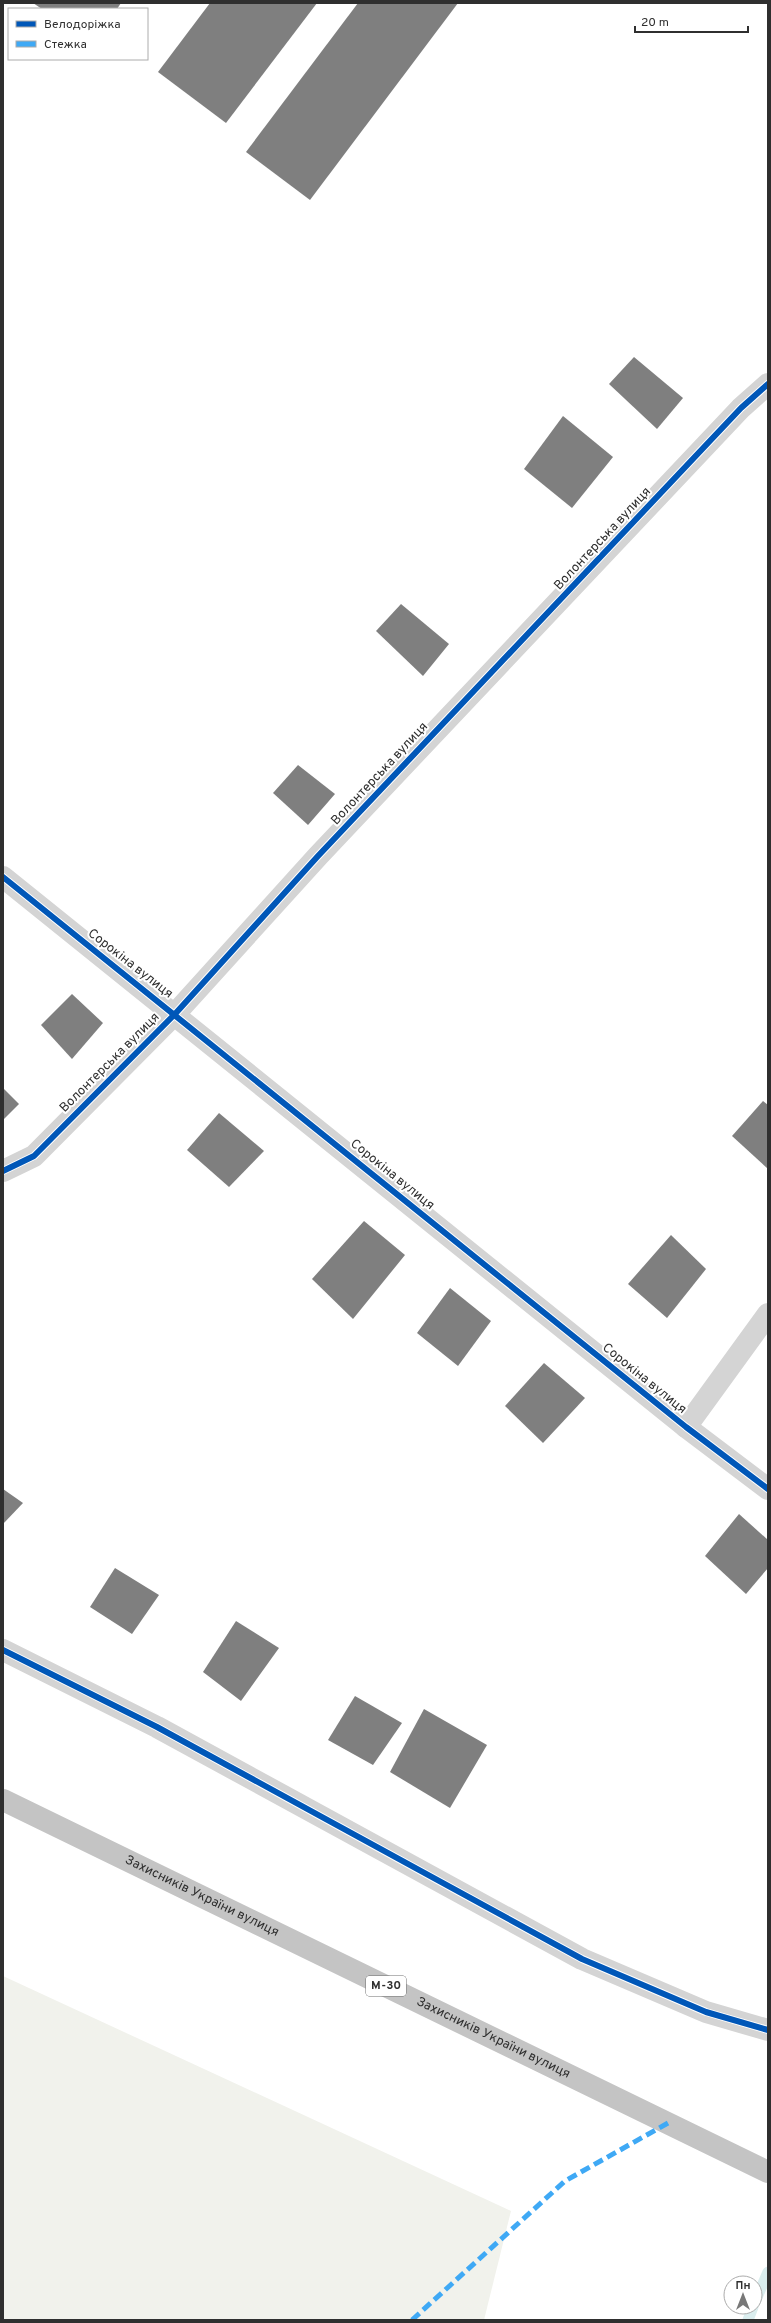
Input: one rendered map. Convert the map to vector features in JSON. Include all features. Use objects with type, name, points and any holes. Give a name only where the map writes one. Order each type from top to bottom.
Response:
[{"type":"highway","name":"Захисників України вулиця","points":[[3,1800],[768,2172]]},
{"type":"street","name":"Волонтерська вулиця","points":[[3,1171],[34,1156],[175,1014],[318,856],[741,408],[768,384]]},
{"type":"street","name":"Сорокіна вулиця","points":[[3,877],[686,1427],[768,1489]]},
{"type":"street","points":[[686,1427],[768,1314]]},
{"type":"street","points":[[3,1650],[157,1727],[582,1959],[706,2012],[768,2030]]},
{"type":"shaded area","points":[[3,1976],[511,2211],[484,2320],[3,2320]]},
{"type":"building","points":[[33,3],[121,3],[118,8],[40,8]]},
{"type":"building","points":[[210,3],[317,3],[226,123],[158,72]]},
{"type":"building","points":[[358,3],[458,3],[310,200],[246,152]]},
{"type":"building","points":[[634,357],[683,398],[657,429],[609,384]]},
{"type":"building","points":[[563,416],[613,457],[572,508],[524,469]]},
{"type":"building","points":[[401,604],[449,644],[423,676],[376,631]]},
{"type":"building","points":[[298,765],[335,794],[308,825],[273,793]]},
{"type":"building","points":[[72,994],[103,1023],[72,1059],[41,1025]]},
{"type":"building","points":[[3,1088],[19,1104],[3,1120]]},
{"type":"building","points":[[763,1101],[768,1105],[768,1169],[732,1136]]},
{"type":"building","points":[[219,1113],[264,1151],[229,1187],[187,1150]]},
{"type":"building","points":[[364,1221],[405,1255],[353,1319],[312,1279]]},
{"type":"building","points":[[671,1235],[706,1269],[667,1318],[628,1284]]},
{"type":"building","points":[[450,1288],[491,1321],[458,1366],[417,1333]]},
{"type":"building","points":[[544,1363],[585,1398],[543,1443],[505,1406]]},
{"type":"building","points":[[3,1489],[23,1503],[3,1524]]},
{"type":"building","points":[[739,1514],[768,1540],[768,1568],[746,1594],[705,1556]]},
{"type":"building","points":[[115,1568],[159,1595],[132,1634],[90,1607]]},
{"type":"building","points":[[236,1621],[279,1648],[241,1701],[203,1672]]},
{"type":"building","points":[[355,1696],[402,1723],[373,1765],[328,1740]]},
{"type":"building","points":[[424,1709],[487,1745],[450,1808],[390,1772]]},
{"type":"waterway","points":[[763,2284],[768,2272]]},
{"type":"waterway","points":[[748,2320],[750,2315]]},
{"type":"marked path","points":[[412,2320],[565,2181],[668,2123]]},
{"type":"cycle path","points":[[3,1171],[34,1156],[175,1014],[318,856],[741,408],[768,384]]},
{"type":"cycle path","points":[[3,877],[686,1427],[768,1489]]},
{"type":"cycle path","points":[[3,1650],[157,1727],[582,1959],[706,2012],[768,2030]]}]
